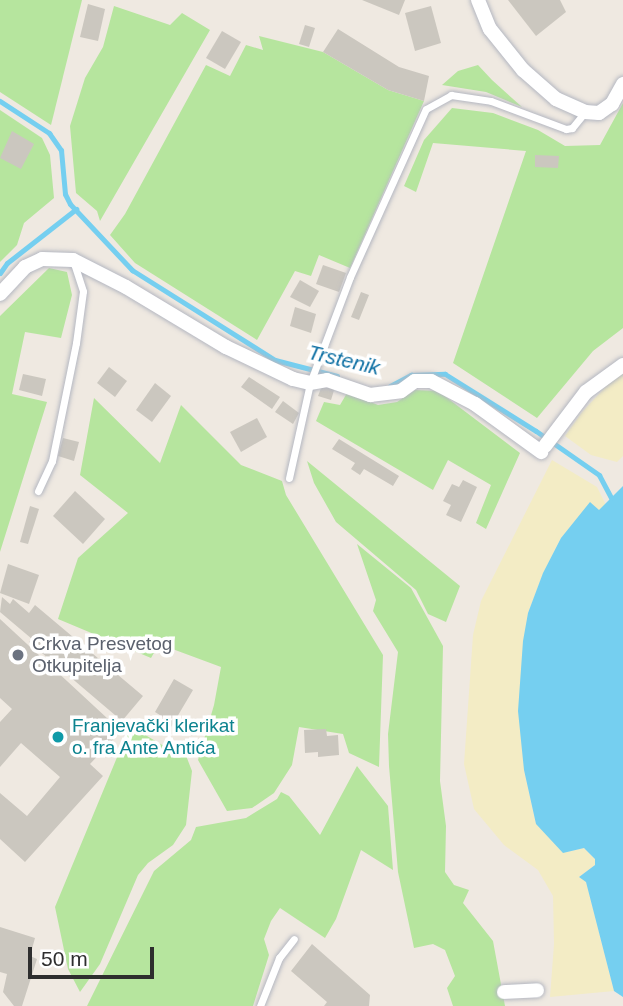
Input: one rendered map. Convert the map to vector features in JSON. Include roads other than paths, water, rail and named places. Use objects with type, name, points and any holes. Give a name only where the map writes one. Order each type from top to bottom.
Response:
[{"type":"street","points":[[478,0],[490,29],[523,70],[556,99],[585,112],[604,111],[623,84]]},
{"type":"street","points":[[0,294],[24,267],[42,259],[73,260],[126,287],[270,370],[311,380],[327,380],[370,396],[401,391],[415,381],[431,382],[475,404],[543,449],[586,392],[623,365]]},
{"type":"street","points":[[504,992],[537,990]]},
{"type":"lane","points":[[289,478],[311,380],[350,278],[426,109],[451,95],[491,102],[566,129],[577,124],[585,112]]},
{"type":"lane","points":[[38,491],[52,461],[76,343],[83,291],[73,260]]},
{"type":"lane","points":[[260,1006],[279,958],[294,939]]},
{"type":"water","points":[[623,486],[623,997],[614,991],[586,882],[579,877],[595,865],[595,859],[584,848],[563,853],[536,824],[524,770],[518,711],[523,641],[528,613],[543,573],[561,538],[590,502],[599,510]]},
{"type":"waterway","name":"Trstenik","points":[[0,101],[49,133],[61,150],[65,194],[70,204],[132,270],[275,360],[337,376]]},
{"type":"waterway","name":"Trstenik","points":[[0,273],[7,263],[76,209]]},
{"type":"waterway","name":"Trstenik","points":[[390,386],[411,375],[445,374],[536,431],[599,475],[611,498]]},
{"type":"place","name":"Crkva Presvetog Otkupitelja","points":[[18,655]]},
{"type":"place","name":"Franjevački klerikat o. fra Ante Antića","points":[[58,737]]}]
